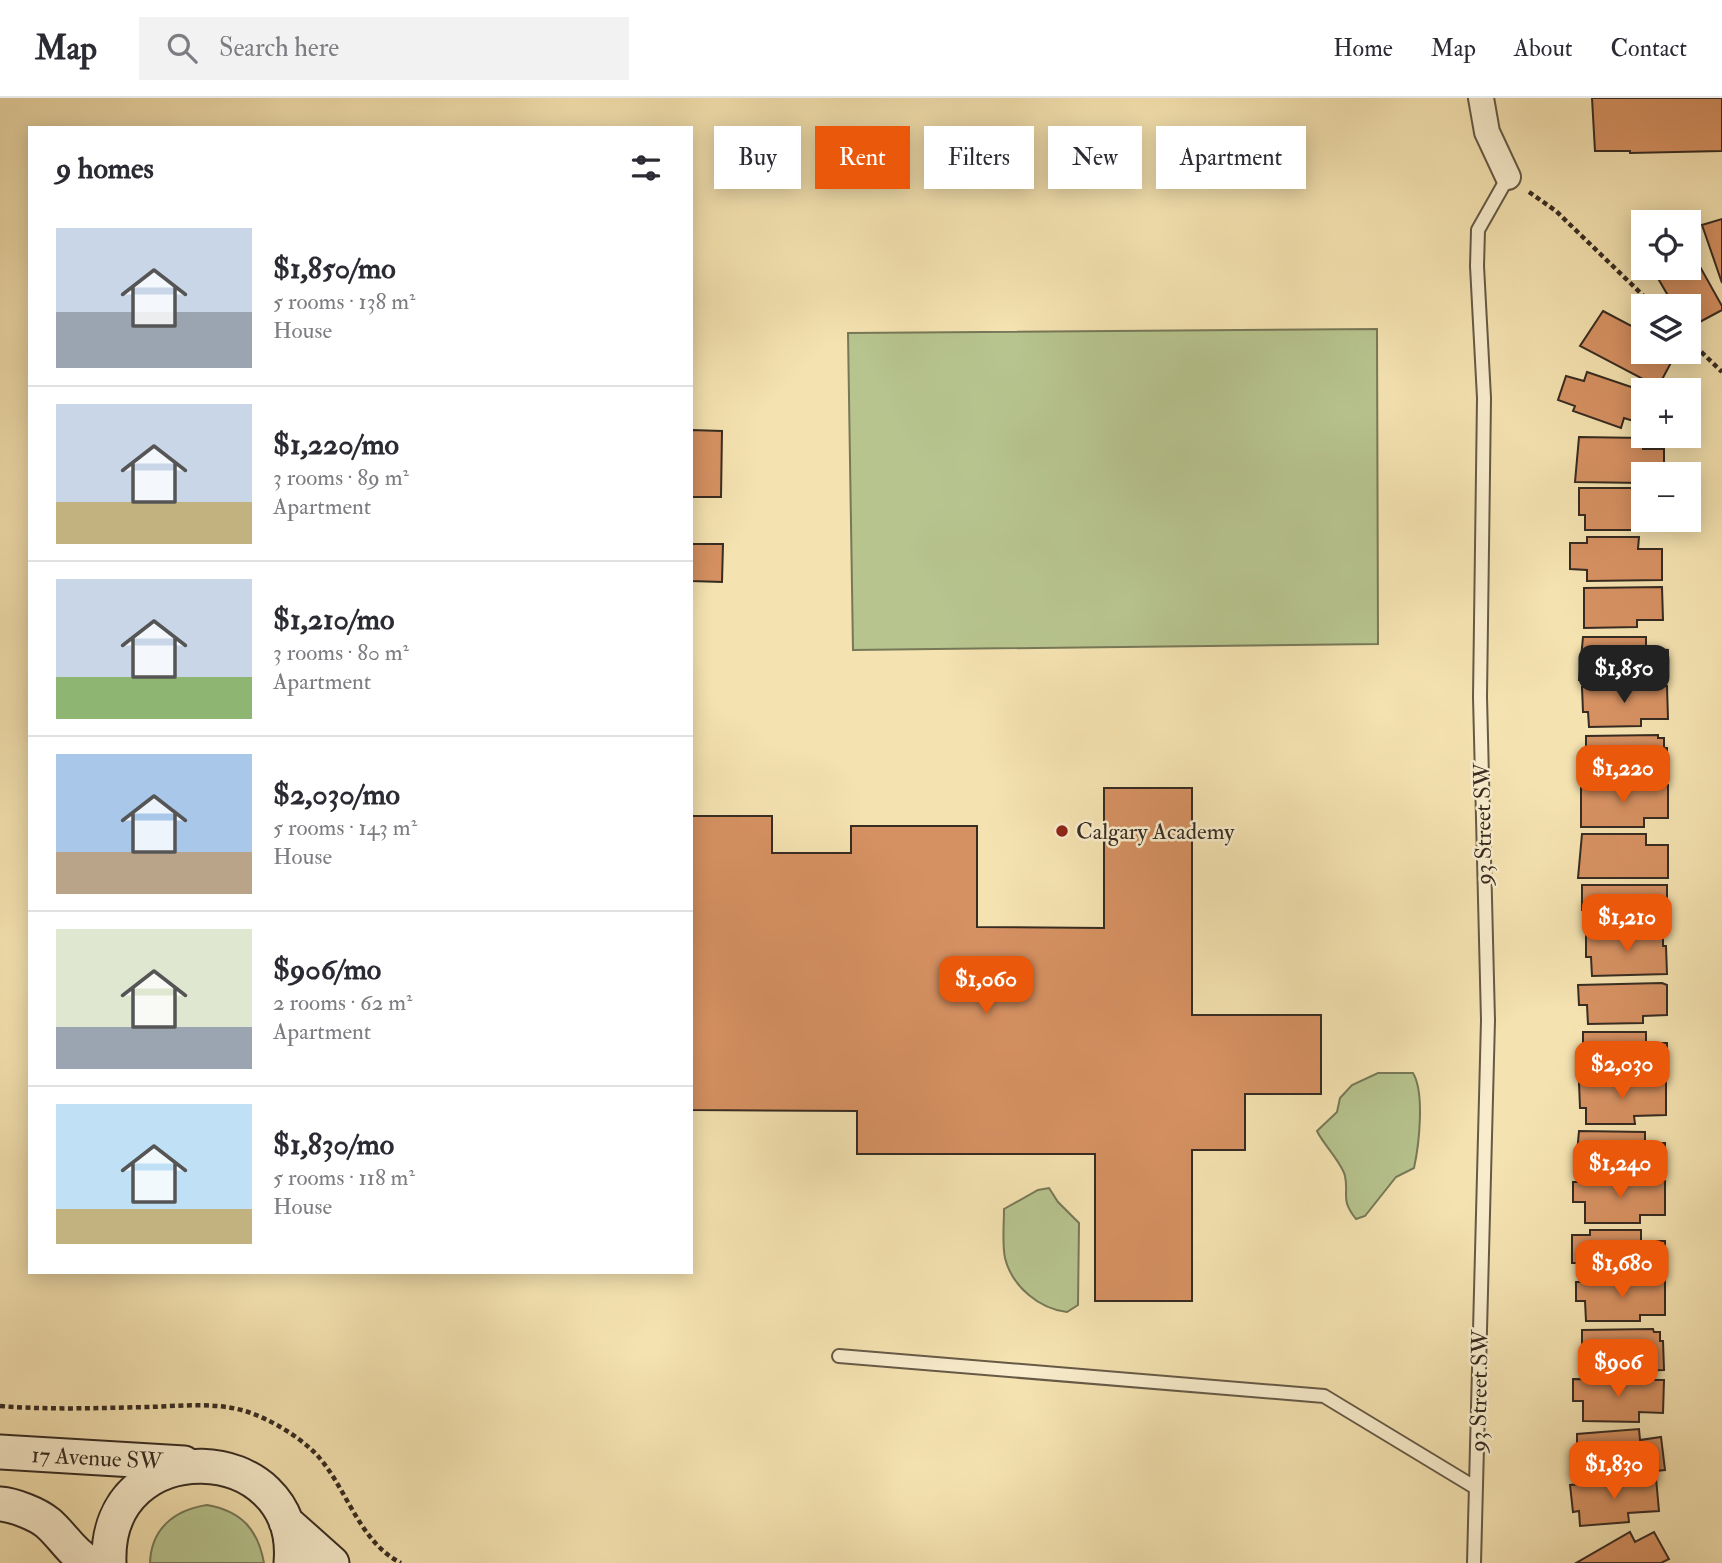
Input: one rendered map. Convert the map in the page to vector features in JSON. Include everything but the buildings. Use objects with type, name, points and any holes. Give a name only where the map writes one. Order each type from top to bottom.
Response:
[{"type":"main road","name":"17 Avenue SW","points":[[0,1452],[223,1467],[249,1478],[271,1498],[286,1522]]},
{"type":"main road","points":[[109,1563],[108,1544],[118,1514],[137,1489],[163,1472],[194,1464]]},
{"type":"main road","points":[[0,1504],[9,1505],[47,1522],[75,1555],[89,1563]]},
{"type":"main road","points":[[286,1522],[292,1551],[291,1563]]},
{"type":"main road","points":[[286,1522],[332,1563]]},
{"type":"street","points":[[1481,98],[1487,132],[1508,177]]},
{"type":"lane","name":"93 Street SW","points":[[1474,1563],[1488,1020],[1480,697],[1484,398],[1477,266],[1478,230],[1508,177]]},
{"type":"lane","points":[[839,1356],[1324,1396],[1476,1488]]},
{"type":"path","points":[[1508,177],[1556,211],[1642,294]]},
{"type":"path","points":[[1701,352],[1722,372]]},
{"type":"green space","points":[[1377,329],[1378,644],[853,650],[848,333]]},
{"type":"green space","points":[[1378,1073],[1413,1073],[1420,1106],[1416,1158],[1414,1168],[1396,1177],[1365,1216],[1356,1219],[1347,1202],[1343,1171],[1317,1131],[1337,1112],[1340,1098],[1352,1085]]},
{"type":"green space","points":[[1049,1188],[1058,1202],[1079,1223],[1078,1305],[1067,1312],[1047,1306],[1029,1295],[1014,1278],[1004,1253],[1004,1209],[1038,1190]]},
{"type":"green space","points":[[207,1505],[229,1512],[246,1523],[257,1540],[264,1563],[150,1563],[155,1540],[167,1523],[184,1511]]},
{"type":"place","name":"Calgary Academy","points":[[1062,831]]}]
